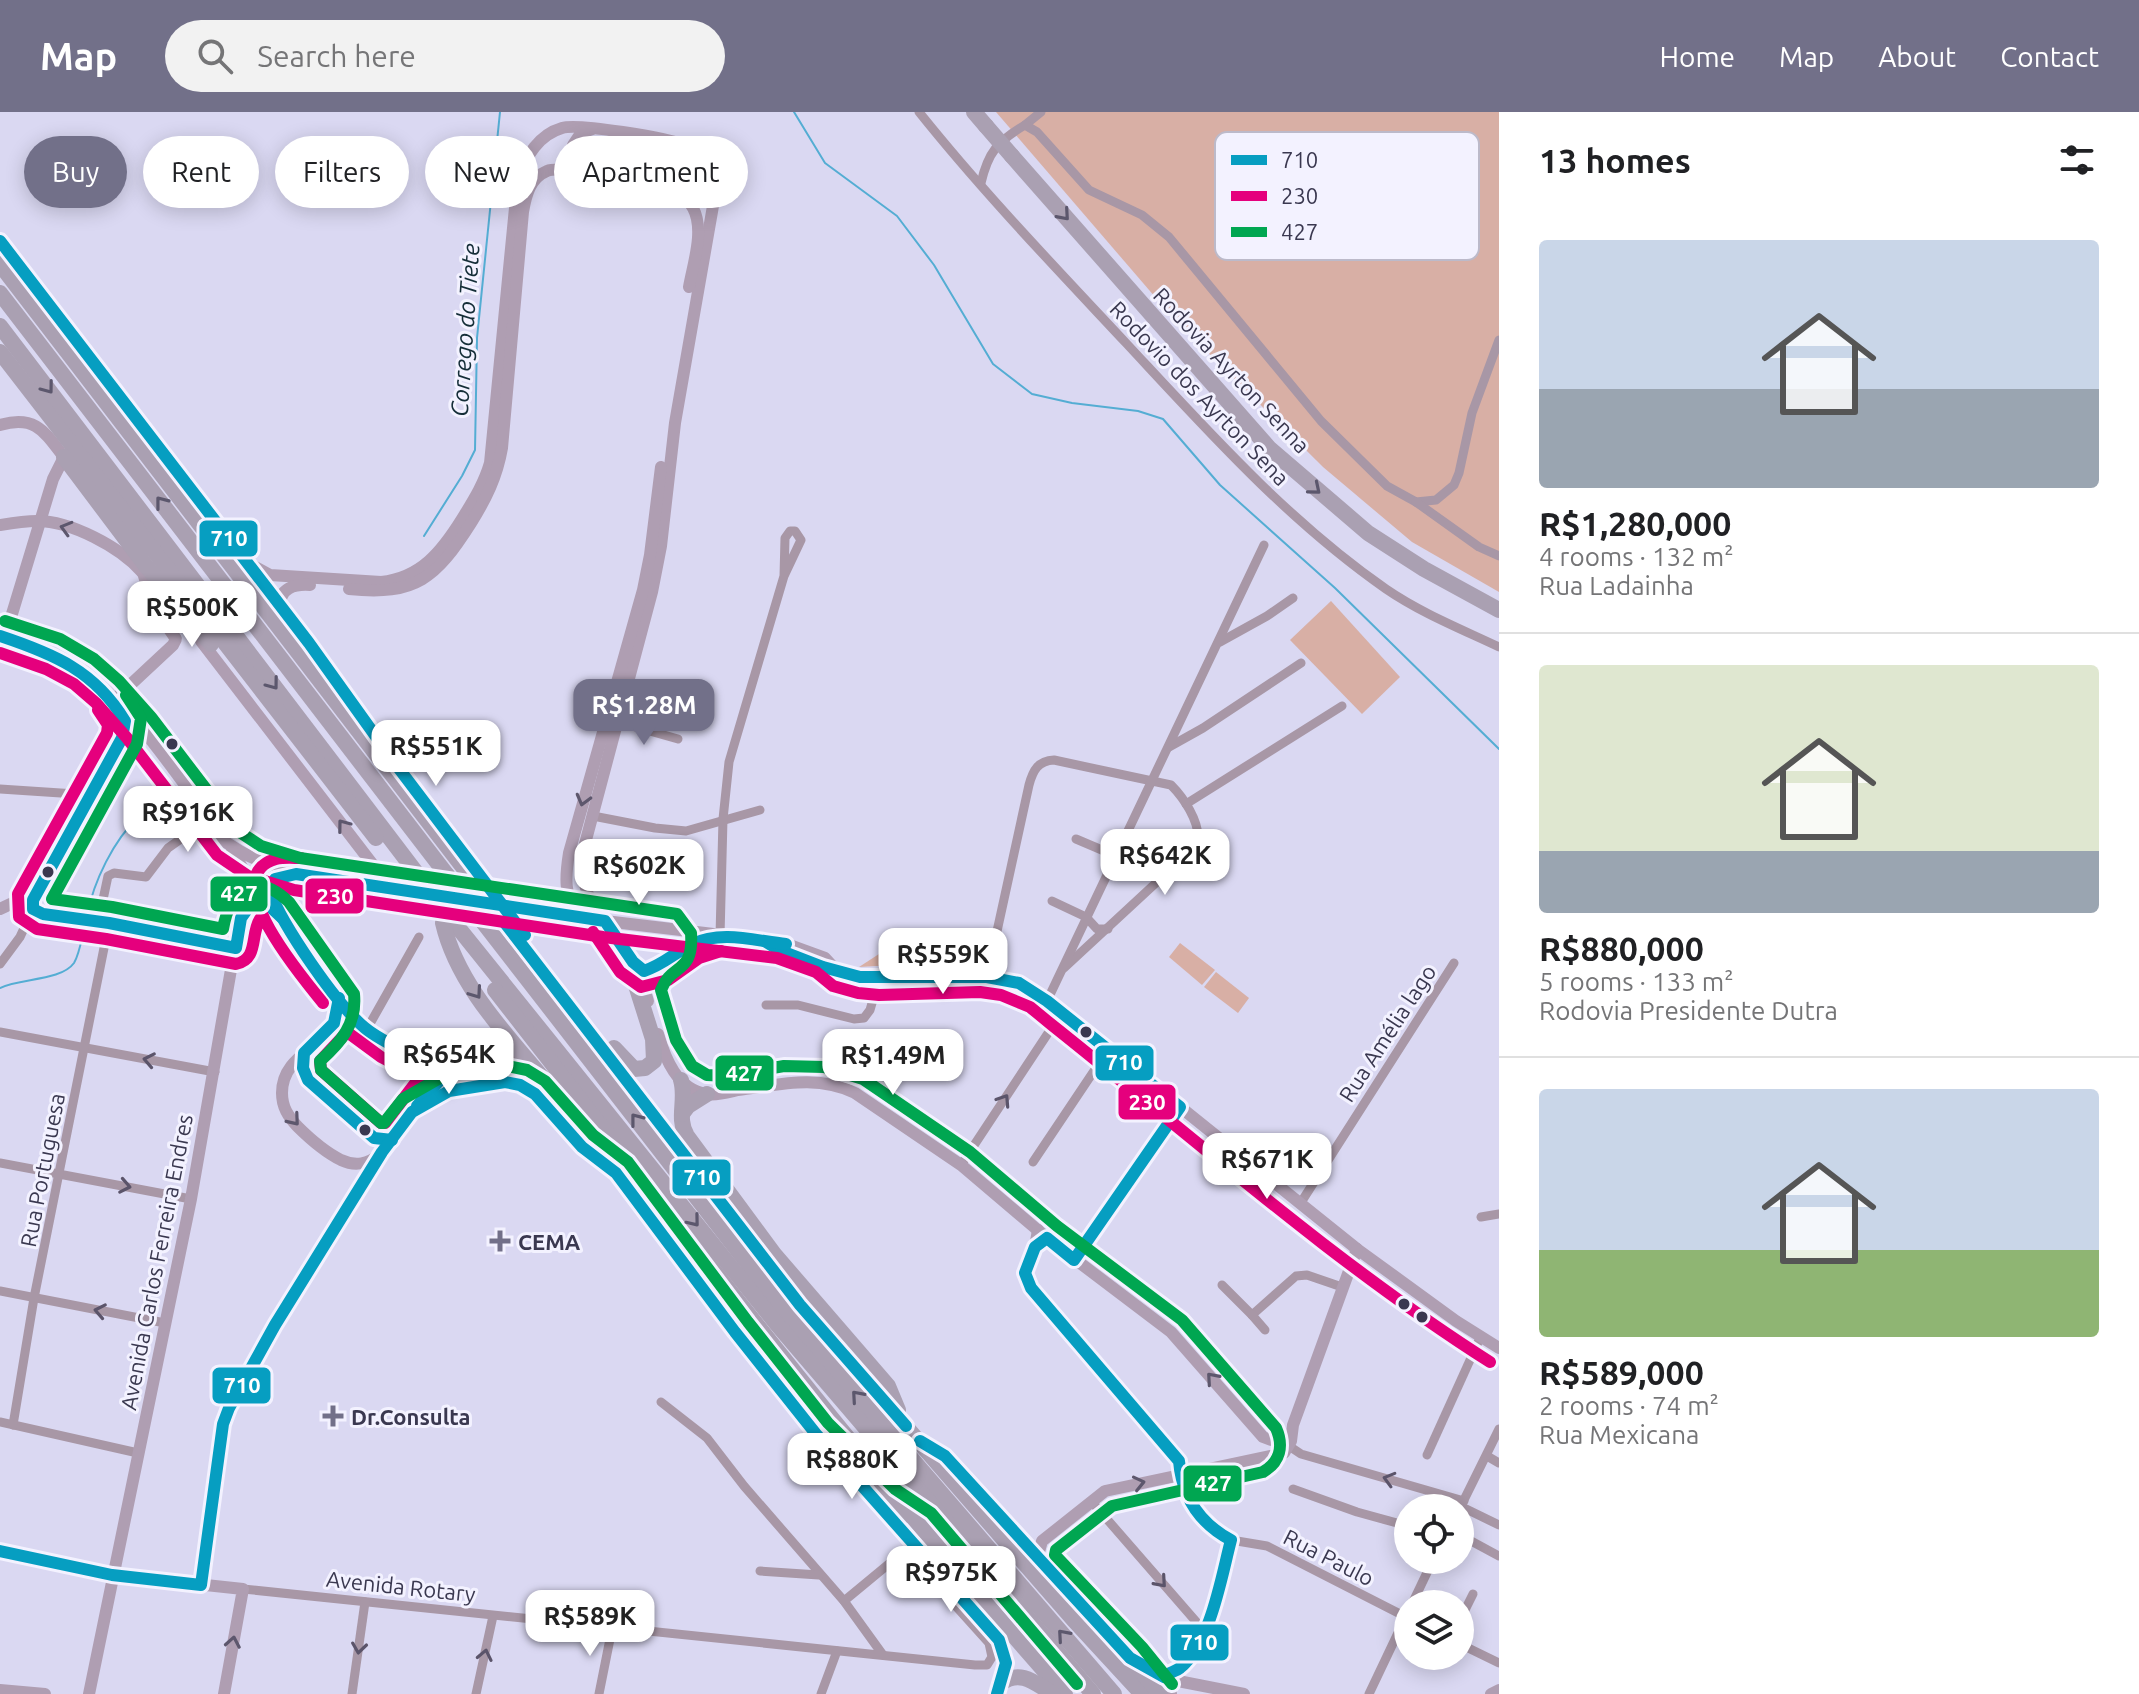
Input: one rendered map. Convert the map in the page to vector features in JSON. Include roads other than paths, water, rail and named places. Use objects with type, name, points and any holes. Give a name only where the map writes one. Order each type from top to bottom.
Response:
[{"type":"highway","name":"Rodovia Ayrton Senna","points":[[974,112],[1269,448],[1368,533],[1424,569],[1499,610]]},
{"type":"highway","points":[[0,264],[333,700],[504,915],[800,1305],[1142,1694]]},
{"type":"highway","points":[[0,293],[787,1314],[1114,1694]]},
{"type":"highway","points":[[0,326],[444,920],[762,1334],[1065,1694]]},
{"type":"highway","points":[[0,352],[283,721],[412,875]]},
{"type":"highway","points":[[64,457],[146,566],[254,697],[283,721]]},
{"type":"highway","points":[[182,500],[194,530],[373,769],[392,796],[393,804]]},
{"type":"highway","points":[[504,915],[525,935],[629,1065],[639,1069],[650,1066],[654,1061],[655,1046],[623,944]]},
{"type":"highway","points":[[444,920],[452,951],[464,976],[487,1010],[616,1173]]},
{"type":"highway","points":[[444,920],[776,1323],[1093,1694]]},
{"type":"highway","points":[[681,1080],[684,1096],[681,1116],[687,1136],[774,1254],[888,1386],[906,1426]]},
{"type":"highway","points":[[681,1116],[686,1108],[707,1094]]},
{"type":"highway","points":[[816,1434],[885,1502],[920,1525]]},
{"type":"highway","points":[[920,1441],[945,1456],[1130,1658],[1171,1683]]},
{"type":"highway","points":[[999,1689],[1012,1676],[1023,1676],[1053,1694]]},
{"type":"street","name":"Rodovio dos Ayrton Sena","points":[[919,112],[958,161],[1028,238],[1153,372],[1307,528],[1388,590],[1465,634],[1499,647]]},
{"type":"street","points":[[1025,125],[1026,112]]},
{"type":"street","points":[[981,183],[987,158],[1007,136],[1041,112]]},
{"type":"street","points":[[1025,125],[1037,132],[1089,190],[1142,215],[1169,237],[1321,421],[1387,486],[1416,502],[1479,547],[1499,556]]},
{"type":"street","points":[[244,561],[261,571],[280,576],[381,582],[396,580],[419,570],[444,546],[479,491],[490,463],[518,177],[533,148],[545,136],[572,126],[635,136]]},
{"type":"street","points":[[579,136],[595,128]]},
{"type":"street","points":[[281,607],[283,593],[296,585],[374,592],[402,588],[430,574],[452,554],[488,496],[499,465],[525,196],[536,178],[554,170]]},
{"type":"street","points":[[549,912],[560,898],[575,854],[643,590],[698,228],[692,208]]},
{"type":"street","points":[[654,969],[644,971],[635,966],[623,944],[590,905],[575,854],[593,816],[600,763],[618,722],[652,592],[661,546],[675,423],[711,208]]},
{"type":"street","points":[[0,241],[322,660],[397,766],[525,935]]},
{"type":"street","points":[[1416,502],[1436,500],[1454,485],[1472,413],[1499,340]]},
{"type":"street","points":[[0,425],[21,421],[32,423],[41,429],[64,457],[57,469],[40,521],[2,636],[60,658],[83,671],[110,696],[154,746],[227,843],[260,863],[296,874],[390,887],[190,627],[125,554],[104,541],[40,521],[0,525]]},
{"type":"street","points":[[1047,1001],[1264,545]]},
{"type":"street","points":[[110,696],[173,645],[176,639],[154,607],[143,573]]},
{"type":"street","points":[[718,936],[729,762],[784,576]]},
{"type":"street","points":[[1220,642],[1293,598]]},
{"type":"street","points":[[1169,747],[1301,663]]},
{"type":"street","points":[[0,964],[26,926],[122,738],[125,721],[110,696]]},
{"type":"street","points":[[1186,804],[1342,706]]},
{"type":"street","points":[[618,722],[678,739]]},
{"type":"street","points":[[122,738],[143,739],[154,746]]},
{"type":"street","points":[[987,977],[1029,785],[1036,766],[1054,760],[1171,785],[1186,804],[1199,833],[1193,848],[1064,968]]},
{"type":"street","points":[[0,789],[91,795]]},
{"type":"street","points":[[593,816],[686,831],[760,810]]},
{"type":"street","points":[[127,927],[128,916],[101,909],[108,876],[114,873],[146,877],[168,848],[209,819]]},
{"type":"street","points":[[1076,839],[1116,856]]},
{"type":"street","name":"Avenida Carlos Ferreira Endres","points":[[89,1694],[191,1199],[241,918],[243,869],[227,843]]},
{"type":"street","points":[[244,895],[257,880],[296,874]]},
{"type":"street","points":[[276,911],[269,888],[272,880],[280,875]]},
{"type":"street","points":[[565,882],[568,899],[578,917]]},
{"type":"street","points":[[241,918],[247,907],[257,899],[276,911],[363,1026]]},
{"type":"street","points":[[0,909],[17,901],[75,918],[236,948]]},
{"type":"street","points":[[1052,901],[1086,917],[1097,929],[1108,929]]},
{"type":"street","points":[[504,915],[549,912],[766,942],[779,950],[860,977],[987,977],[1019,983],[1062,1012],[1357,1249],[1480,1338],[1499,1348]]},
{"type":"street","name":"Rua Portuguesa","points":[[13,1425],[34,1298],[109,923]]},
{"type":"street","points":[[669,928],[676,937],[674,954]]},
{"type":"street","points":[[718,936],[674,954],[654,969],[646,981],[646,997],[665,1058],[681,1080],[707,1094],[813,1081],[840,1085],[855,1093],[961,1165],[1074,1260],[1171,1332],[1263,1437],[1301,1454],[1426,1494]]},
{"type":"street","points":[[363,1026],[419,937]]},
{"type":"street","name":"Rua Amélia lago","points":[[1300,1204],[1454,963]]},
{"type":"street","points":[[766,1005],[798,1005],[854,1019],[864,1018],[870,1010],[879,979]]},
{"type":"street","points":[[339,998],[340,1011],[336,1022],[292,1064],[284,1078],[282,1092],[290,1118],[365,1183]]},
{"type":"street","points":[[961,1165],[1062,1012]]},
{"type":"street","points":[[336,1022],[347,1020],[363,1026],[441,1071],[475,1085]]},
{"type":"street","points":[[0,1032],[215,1072]]},
{"type":"street","points":[[1033,1162],[1108,1050]]},
{"type":"street","points":[[441,1071],[480,1070],[512,1058]]},
{"type":"street","points":[[201,1585],[219,1447],[229,1408],[275,1325],[382,1152],[441,1079],[441,1071]]},
{"type":"street","points":[[412,1112],[442,1093],[475,1085],[515,1083],[527,1089],[582,1147],[616,1173],[816,1434],[999,1640],[1006,1663],[999,1689]]},
{"type":"street","points":[[1074,1260],[1180,1107]]},
{"type":"street","points":[[329,1154],[356,1164],[368,1162],[382,1152]]},
{"type":"street","points":[[0,1163],[191,1199]]},
{"type":"street","points":[[1481,1217],[1499,1214]]},
{"type":"street","points":[[1042,1234],[1025,1273],[1031,1288],[1179,1461],[1202,1516],[1214,1530],[1231,1540],[1206,1633],[1171,1683],[1244,1694]]},
{"type":"street","points":[[1037,1559],[1042,1541],[1108,1490],[1258,1457],[1283,1446],[1357,1249]]},
{"type":"street","points":[[1252,1315],[1296,1276],[1307,1275],[1342,1287]]},
{"type":"street","points":[[1222,1285],[1265,1330]]},
{"type":"street","points":[[0,1291],[165,1323]]},
{"type":"street","points":[[1427,1455],[1480,1338]]},
{"type":"street","points":[[661,1402],[707,1438],[744,1486],[844,1601],[883,1655]]},
{"type":"street","points":[[0,1422],[138,1453]]},
{"type":"street","points":[[1467,1494],[1499,1429]]},
{"type":"street","points":[[1258,1457],[1265,1449],[1263,1437]]},
{"type":"street","points":[[1487,1456],[1499,1463]]},
{"type":"street","points":[[1293,1489],[1394,1522]]},
{"type":"street","points":[[1092,1502],[1206,1633]]},
{"type":"street","points":[[1474,1512],[1499,1525]]},
{"type":"street","name":"Rua Paulo","points":[[1231,1540],[1267,1546],[1394,1610]]},
{"type":"street","points":[[1474,1543],[1499,1556]]},
{"type":"street","name":"Avenida Rotary","points":[[2,1550],[112,1575],[201,1585],[981,1666],[987,1665],[992,1657],[989,1643],[911,1555],[905,1553],[844,1601]]},
{"type":"street","points":[[760,1571],[819,1575]]},
{"type":"street","points":[[224,1694],[243,1589]]},
{"type":"street","points":[[352,1694],[365,1602]]},
{"type":"street","points":[[476,1694],[493,1616]]},
{"type":"street","points":[[599,1694],[612,1629]]},
{"type":"street","points":[[1369,1694],[1394,1643]]},
{"type":"street","points":[[821,1694],[837,1651]]},
{"type":"street","points":[[1474,1651],[1499,1663]]},
{"type":"street","points":[[0,1690],[45,1694]]},
{"type":"street","points":[[1491,1694],[1499,1690]]},
{"type":"waterway","name":"Corrego do Tiete","points":[[424,536],[475,450],[477,338],[500,112]]},
{"type":"waterway","points":[[794,112],[825,163],[897,216],[934,265],[993,364],[1032,394],[1072,403],[1138,411],[1163,419],[1220,485],[1335,588],[1499,749]]},
{"type":"waterway","points":[[87,915],[100,875],[121,837],[143,813],[175,792]]},
{"type":"waterway","points":[[0,988],[68,969],[76,959],[85,925]]},
{"type":"tunnel","points":[[390,887],[493,903]]},
{"type":"place","name":"CEMA","points":[[500,1241]]},
{"type":"place","name":"Dr.Consulta","points":[[333,1416]]}]
